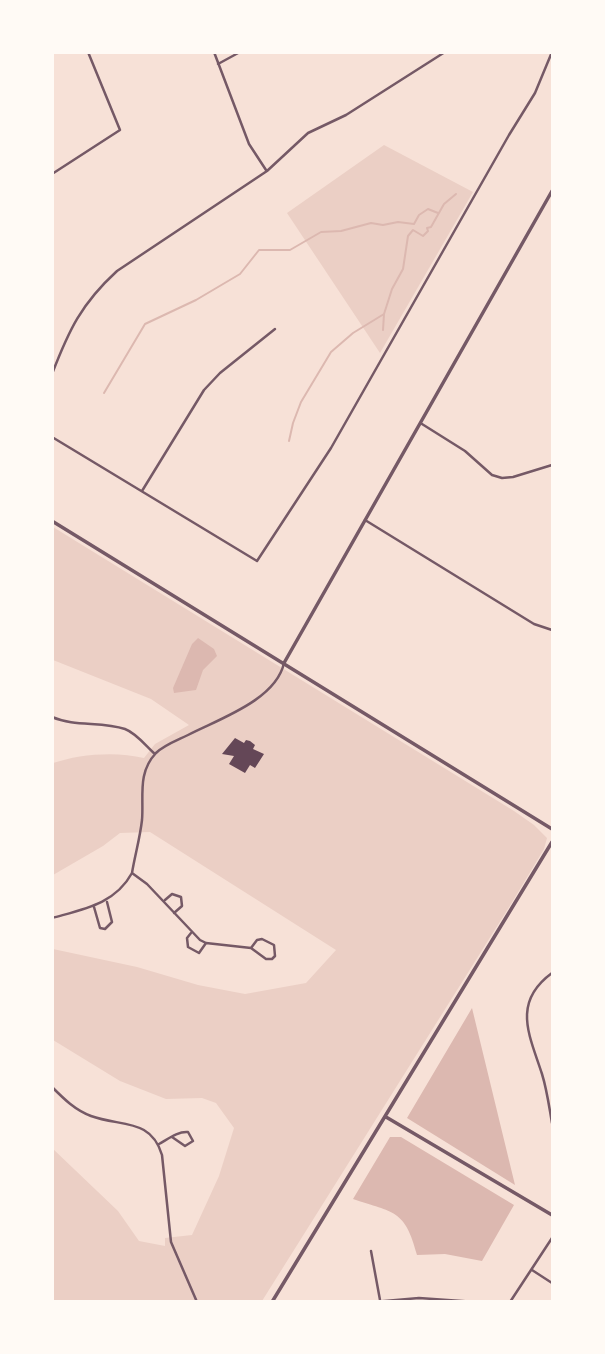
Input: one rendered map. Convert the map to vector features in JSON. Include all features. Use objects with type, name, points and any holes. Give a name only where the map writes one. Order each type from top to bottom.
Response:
[{"type":"street","points":[[52,174],[120,130],[88,52]]},
{"type":"street","points":[[214,52],[250,144],[267,171]]},
{"type":"street","points":[[218,64],[240,52]]},
{"type":"street","points":[[52,374],[71,327],[85,305],[106,281],[267,171],[308,133],[346,115],[444,52]]},
{"type":"street","points":[[52,437],[257,561],[331,448],[526,109],[552,52]]},
{"type":"street","points":[[52,918],[106,901],[125,884],[132,873],[142,818],[141,785],[155,754],[259,698],[283,670],[284,663],[552,191]]},
{"type":"street","points":[[142,491],[204,390],[220,373],[275,329]]},
{"type":"street","points":[[422,424],[465,451],[492,475],[513,477],[552,466]]},
{"type":"street","points":[[365,520],[534,624],[552,630]]},
{"type":"street","points":[[52,521],[552,829]]},
{"type":"street","points":[[52,717],[67,722],[122,728],[135,735],[155,754]]},
{"type":"street","points":[[272,1301],[552,842]]},
{"type":"street","points":[[132,873],[164,901],[191,933],[206,943],[251,948],[266,959],[275,956],[274,945],[262,939],[257,940],[251,948]]},
{"type":"street","points":[[164,901],[172,894],[181,897],[182,906],[174,913]]},
{"type":"street","points":[[94,906],[97,924],[100,928],[108,928],[113,922],[106,901]]},
{"type":"street","points":[[191,933],[187,939],[188,947],[199,953],[206,943]]},
{"type":"street","points":[[552,973],[536,989],[528,1009],[526,1026],[548,1097],[552,1123]]},
{"type":"street","points":[[52,1087],[75,1108],[95,1118],[144,1129],[159,1144],[171,1242],[197,1301]]},
{"type":"street","points":[[386,1118],[552,1215]]},
{"type":"street","points":[[159,1144],[173,1137],[183,1132],[188,1132],[193,1141],[185,1146],[173,1137]]},
{"type":"street","points":[[510,1301],[552,1238]]},
{"type":"street","points":[[372,1251],[380,1300]]},
{"type":"street","points":[[532,1270],[552,1283]]},
{"type":"street","points":[[373,1301],[419,1298],[476,1301]]},
{"type":"shaded area","points":[[384,145],[473,192],[380,353],[287,213]]},
{"type":"shaded area","points":[[53,527],[514,811],[547,838],[544,849],[511,904],[262,1301],[57,1302],[53,1299],[52,1148],[118,1211],[139,1241],[165,1246],[165,1238],[192,1235],[219,1176],[234,1128],[216,1103],[202,1098],[166,1099],[120,1081],[53,1040],[53,949],[245,994],[306,983],[336,950],[150,832],[120,833],[53,875],[53,763],[98,754],[144,758],[155,744],[189,725],[151,699],[53,660]]},
{"type":"shaded area","points":[[198,638],[214,649],[217,656],[203,670],[196,690],[174,693],[173,688],[192,644]]},
{"type":"shaded area","points":[[472,1008],[515,1185],[407,1118]]},
{"type":"shaded area","points":[[390,1137],[401,1137],[514,1205],[482,1261],[445,1254],[417,1255],[408,1229],[396,1215],[353,1199]]},
{"type":"building","points":[[235,738],[244,743],[246,740],[250,741],[255,745],[253,749],[264,754],[255,768],[250,765],[245,773],[229,764],[234,756],[222,754]]},
{"type":"waterway","points":[[289,441],[301,402],[331,352],[353,333],[384,314],[392,289],[403,269],[408,236],[413,230],[423,236],[444,204],[456,194]]},
{"type":"waterway","points":[[104,393],[145,324],[196,300],[240,274],[259,250],[290,250],[321,232],[341,231],[371,223],[414,224],[419,215],[428,209],[438,213]]},
{"type":"waterway","points":[[383,330],[384,314]]}]
